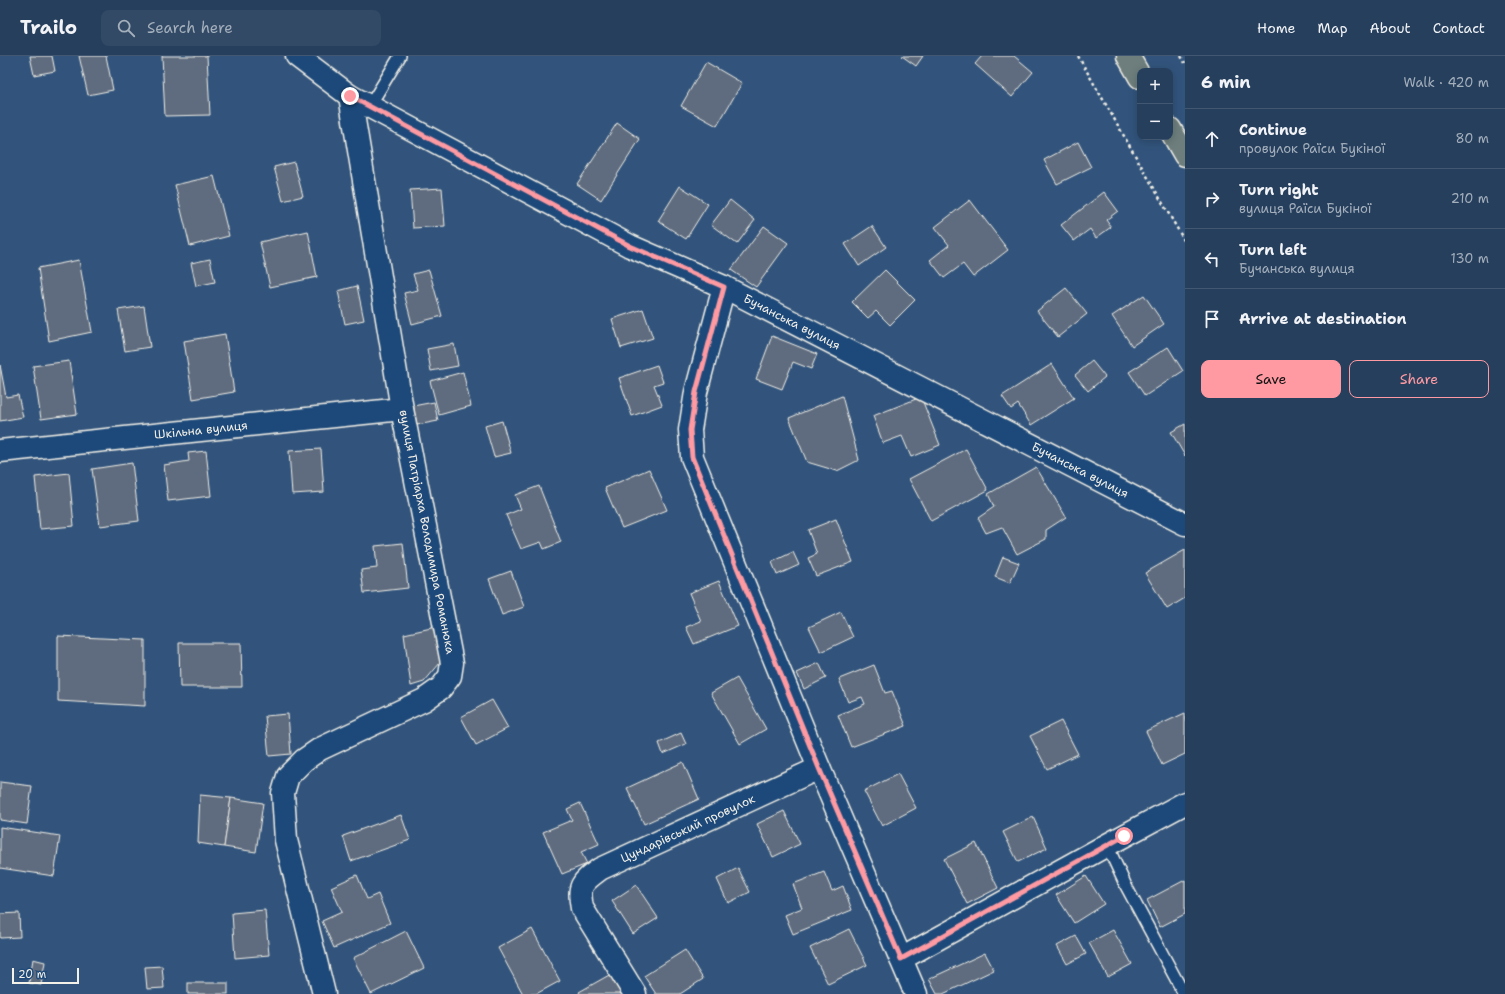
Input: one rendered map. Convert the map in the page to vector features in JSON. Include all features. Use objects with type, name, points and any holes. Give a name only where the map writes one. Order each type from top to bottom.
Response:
[{"type":"main road","points":[[1128,56],[1137,72]]},
{"type":"main road","points":[[1173,134],[1185,155]]},
{"type":"street","name":"Бучанська вулиця","points":[[297,56],[350,96],[369,107],[630,246],[724,287],[1185,524]]},
{"type":"street","name":"вулиця Патріарха Володимира Романюка","points":[[324,994],[286,840],[284,793],[288,776],[304,760],[320,749],[424,700],[441,688],[450,676],[452,663],[402,410],[350,96]]},
{"type":"street","points":[[724,287],[696,392],[690,430],[692,457],[819,768],[916,994]]},
{"type":"street","name":"Шкільна вулиця","points":[[0,451],[402,410]]},
{"type":"street","name":"Цундарівський провулок","points":[[635,994],[582,908],[579,892],[585,880],[600,869],[819,768]]},
{"type":"street","points":[[901,959],[1185,803]]},
{"type":"lane","points":[[369,107],[400,56]]},
{"type":"lane","points":[[1107,845],[1126,886],[1184,994]]},
{"type":"path","points":[[1078,56],[1185,242]]},
{"type":"path","points":[[1181,56],[1185,64]]},
{"type":"building","points":[[30,56],[52,56],[55,71],[34,75]]},
{"type":"building","points":[[79,56],[106,56],[113,90],[88,95]]},
{"type":"building","points":[[162,56],[207,56],[210,115],[165,116]]},
{"type":"building","points":[[902,56],[923,56],[916,66]]},
{"type":"building","points":[[982,56],[1014,56],[1033,72],[1012,97],[975,64]]},
{"type":"building","points":[[706,62],[742,83],[717,126],[681,106]]},
{"type":"building","points":[[617,123],[640,139],[601,200],[577,184]]},
{"type":"building","points":[[1078,142],[1091,167],[1057,184],[1044,160]]},
{"type":"building","points":[[294,162],[303,196],[283,201],[274,167]]},
{"type":"building","points":[[214,176],[229,236],[190,246],[175,185]]},
{"type":"building","points":[[680,186],[708,204],[686,239],[658,221]]},
{"type":"building","points":[[442,188],[445,226],[413,228],[410,190]]},
{"type":"building","points":[[1104,192],[1118,211],[1106,220],[1111,227],[1096,238],[1090,229],[1074,241],[1061,225]]},
{"type":"building","points":[[730,200],[755,220],[737,244],[711,225]]},
{"type":"building","points":[[970,200],[1008,250],[973,277],[963,264],[944,278],[930,260],[949,245],[935,227]]},
{"type":"building","points":[[764,226],[788,243],[756,287],[731,270]]},
{"type":"building","points":[[872,226],[886,247],[859,266],[845,244]]},
{"type":"building","points":[[308,231],[317,277],[270,287],[260,242]]},
{"type":"building","points":[[210,259],[215,282],[196,286],[191,263]]},
{"type":"building","points":[[79,260],[92,332],[49,341],[38,268]]},
{"type":"building","points":[[429,270],[442,316],[412,324],[404,293],[418,290],[413,274]]},
{"type":"building","points":[[885,270],[915,300],[890,325],[876,311],[868,318],[852,302]]},
{"type":"building","points":[[357,286],[364,320],[345,324],[338,291]]},
{"type":"building","points":[[1066,288],[1087,314],[1058,337],[1037,311]]},
{"type":"building","points":[[1144,295],[1164,324],[1132,346],[1112,316]]},
{"type":"building","points":[[144,306],[150,347],[125,351],[118,310]]},
{"type":"building","points":[[643,309],[653,338],[621,348],[612,319]]},
{"type":"building","points":[[225,334],[234,392],[193,399],[184,341]]},
{"type":"building","points":[[772,336],[817,354],[811,369],[793,362],[782,389],[756,379]]},
{"type":"building","points":[[454,344],[458,366],[431,371],[427,349]]},
{"type":"building","points":[[1168,347],[1183,371],[1145,396],[1129,372]]},
{"type":"building","points":[[69,361],[77,414],[41,419],[33,366]]},
{"type":"building","points":[[1092,361],[1105,377],[1088,391],[1075,375]]},
{"type":"building","points":[[1052,364],[1074,398],[1031,425],[1018,404],[1011,409],[1002,396]]},
{"type":"building","points":[[0,365],[6,397],[18,395],[23,417],[0,421]]},
{"type":"building","points":[[657,365],[663,382],[654,385],[662,405],[632,416],[619,378]]},
{"type":"building","points":[[463,372],[471,406],[439,415],[430,381]]},
{"type":"building","points":[[842,396],[859,460],[837,471],[807,462],[789,418]]},
{"type":"building","points":[[921,397],[940,445],[911,457],[902,436],[883,443],[873,416]]},
{"type":"building","points":[[434,402],[438,421],[417,425],[413,406]]},
{"type":"building","points":[[502,421],[511,453],[494,457],[485,426]]},
{"type":"building","points":[[1185,424],[1185,456],[1171,432]]},
{"type":"building","points":[[321,449],[324,492],[292,494],[289,451]]},
{"type":"building","points":[[966,449],[988,490],[931,521],[909,479]]},
{"type":"building","points":[[206,451],[211,496],[168,501],[164,465],[189,461],[188,453]]},
{"type":"building","points":[[132,463],[139,521],[100,526],[92,469]]},
{"type":"building","points":[[1036,467],[1066,517],[1046,530],[1046,539],[1017,554],[1002,527],[986,533],[978,518],[994,507],[988,494]]},
{"type":"building","points":[[649,469],[667,510],[622,528],[605,488]]},
{"type":"building","points":[[69,473],[74,526],[40,529],[35,477]]},
{"type":"building","points":[[539,486],[561,542],[544,549],[541,542],[521,549],[506,515],[521,509],[515,495]]},
{"type":"building","points":[[836,519],[853,562],[816,576],[808,558],[817,554],[808,530]]},
{"type":"building","points":[[403,543],[408,588],[364,593],[361,570],[377,568],[375,546]]},
{"type":"building","points":[[1185,550],[1185,598],[1167,609],[1145,573]]},
{"type":"building","points":[[793,552],[799,565],[777,575],[772,562]]},
{"type":"building","points":[[1003,557],[1019,563],[1010,583],[995,577]]},
{"type":"building","points":[[511,571],[524,607],[502,615],[489,579]]},
{"type":"building","points":[[719,581],[738,626],[694,644],[686,627],[701,621],[689,593]]},
{"type":"building","points":[[841,612],[853,637],[821,652],[809,627]]},
{"type":"building","points":[[436,627],[440,663],[424,682],[411,686],[404,634]]},
{"type":"building","points":[[58,636],[145,640],[145,706],[58,701]]},
{"type":"building","points":[[179,643],[241,643],[242,687],[180,687]]},
{"type":"building","points":[[819,663],[826,678],[804,689],[797,673]]},
{"type":"building","points":[[874,665],[885,693],[892,691],[906,726],[851,747],[838,715],[865,704],[862,697],[848,702],[839,679]]},
{"type":"building","points":[[737,678],[766,729],[740,744],[711,693]]},
{"type":"building","points":[[492,700],[508,728],[476,745],[461,717]]},
{"type":"building","points":[[1185,713],[1185,754],[1162,765],[1146,731]]},
{"type":"building","points":[[288,714],[291,754],[269,756],[265,716]]},
{"type":"building","points":[[1061,721],[1078,754],[1047,769],[1030,736]]},
{"type":"building","points":[[681,733],[686,744],[663,754],[659,743]]},
{"type":"building","points":[[683,762],[699,799],[644,824],[627,788]]},
{"type":"building","points":[[898,774],[916,808],[882,826],[864,791]]},
{"type":"building","points":[[0,782],[32,786],[27,824],[0,820]]},
{"type":"building","points":[[200,795],[231,798],[224,847],[198,843]]},
{"type":"building","points":[[231,798],[263,803],[256,852],[224,847]]},
{"type":"building","points":[[580,803],[599,844],[581,852],[587,864],[562,874],[543,832],[572,820],[567,809]]},
{"type":"building","points":[[784,811],[800,844],[773,857],[757,824]]},
{"type":"building","points":[[401,815],[410,840],[351,861],[343,836]]},
{"type":"building","points":[[1033,817],[1047,848],[1018,862],[1003,832]]},
{"type":"building","points":[[0,827],[60,836],[54,876],[0,868]]},
{"type":"building","points":[[976,843],[998,888],[967,904],[944,859]]},
{"type":"building","points":[[738,868],[750,892],[728,903],[717,879]]},
{"type":"building","points":[[824,872],[832,891],[843,886],[852,910],[793,934],[785,915],[802,908],[793,884]]},
{"type":"building","points":[[357,875],[367,899],[378,894],[390,923],[334,948],[322,921],[342,912],[331,887]]},
{"type":"building","points":[[1086,876],[1104,904],[1074,923],[1056,895]]},
{"type":"building","points":[[1185,880],[1185,914],[1160,927],[1147,900]]},
{"type":"building","points":[[636,885],[658,918],[633,934],[612,901]]},
{"type":"building","points":[[265,910],[269,955],[235,958],[232,913]]},
{"type":"building","points":[[19,913],[20,937],[0,938],[0,914]]},
{"type":"building","points":[[532,929],[560,981],[536,994],[523,994],[498,948]]},
{"type":"building","points":[[849,929],[867,965],[828,984],[810,948]]},
{"type":"building","points":[[1113,930],[1132,964],[1108,977],[1089,943]]},
{"type":"building","points":[[406,931],[424,968],[371,994],[353,958]]},
{"type":"building","points":[[1076,936],[1086,954],[1067,964],[1057,946]]},
{"type":"building","points":[[685,950],[703,979],[680,994],[656,994],[644,976]]},
{"type":"building","points":[[985,953],[994,970],[943,994],[937,994],[929,979]]},
{"type":"building","points":[[33,959],[45,962],[41,985],[29,983]]},
{"type":"building","points":[[162,966],[164,988],[147,989],[145,967]]},
{"type":"building","points":[[611,974],[623,994],[580,994],[579,992]]},
{"type":"building","points":[[188,983],[228,983],[228,994],[188,994]]},
{"type":"route","points":[[350,96],[630,246],[724,287],[696,392],[690,430],[692,457],[819,768],[901,959],[1124,836]]}]
